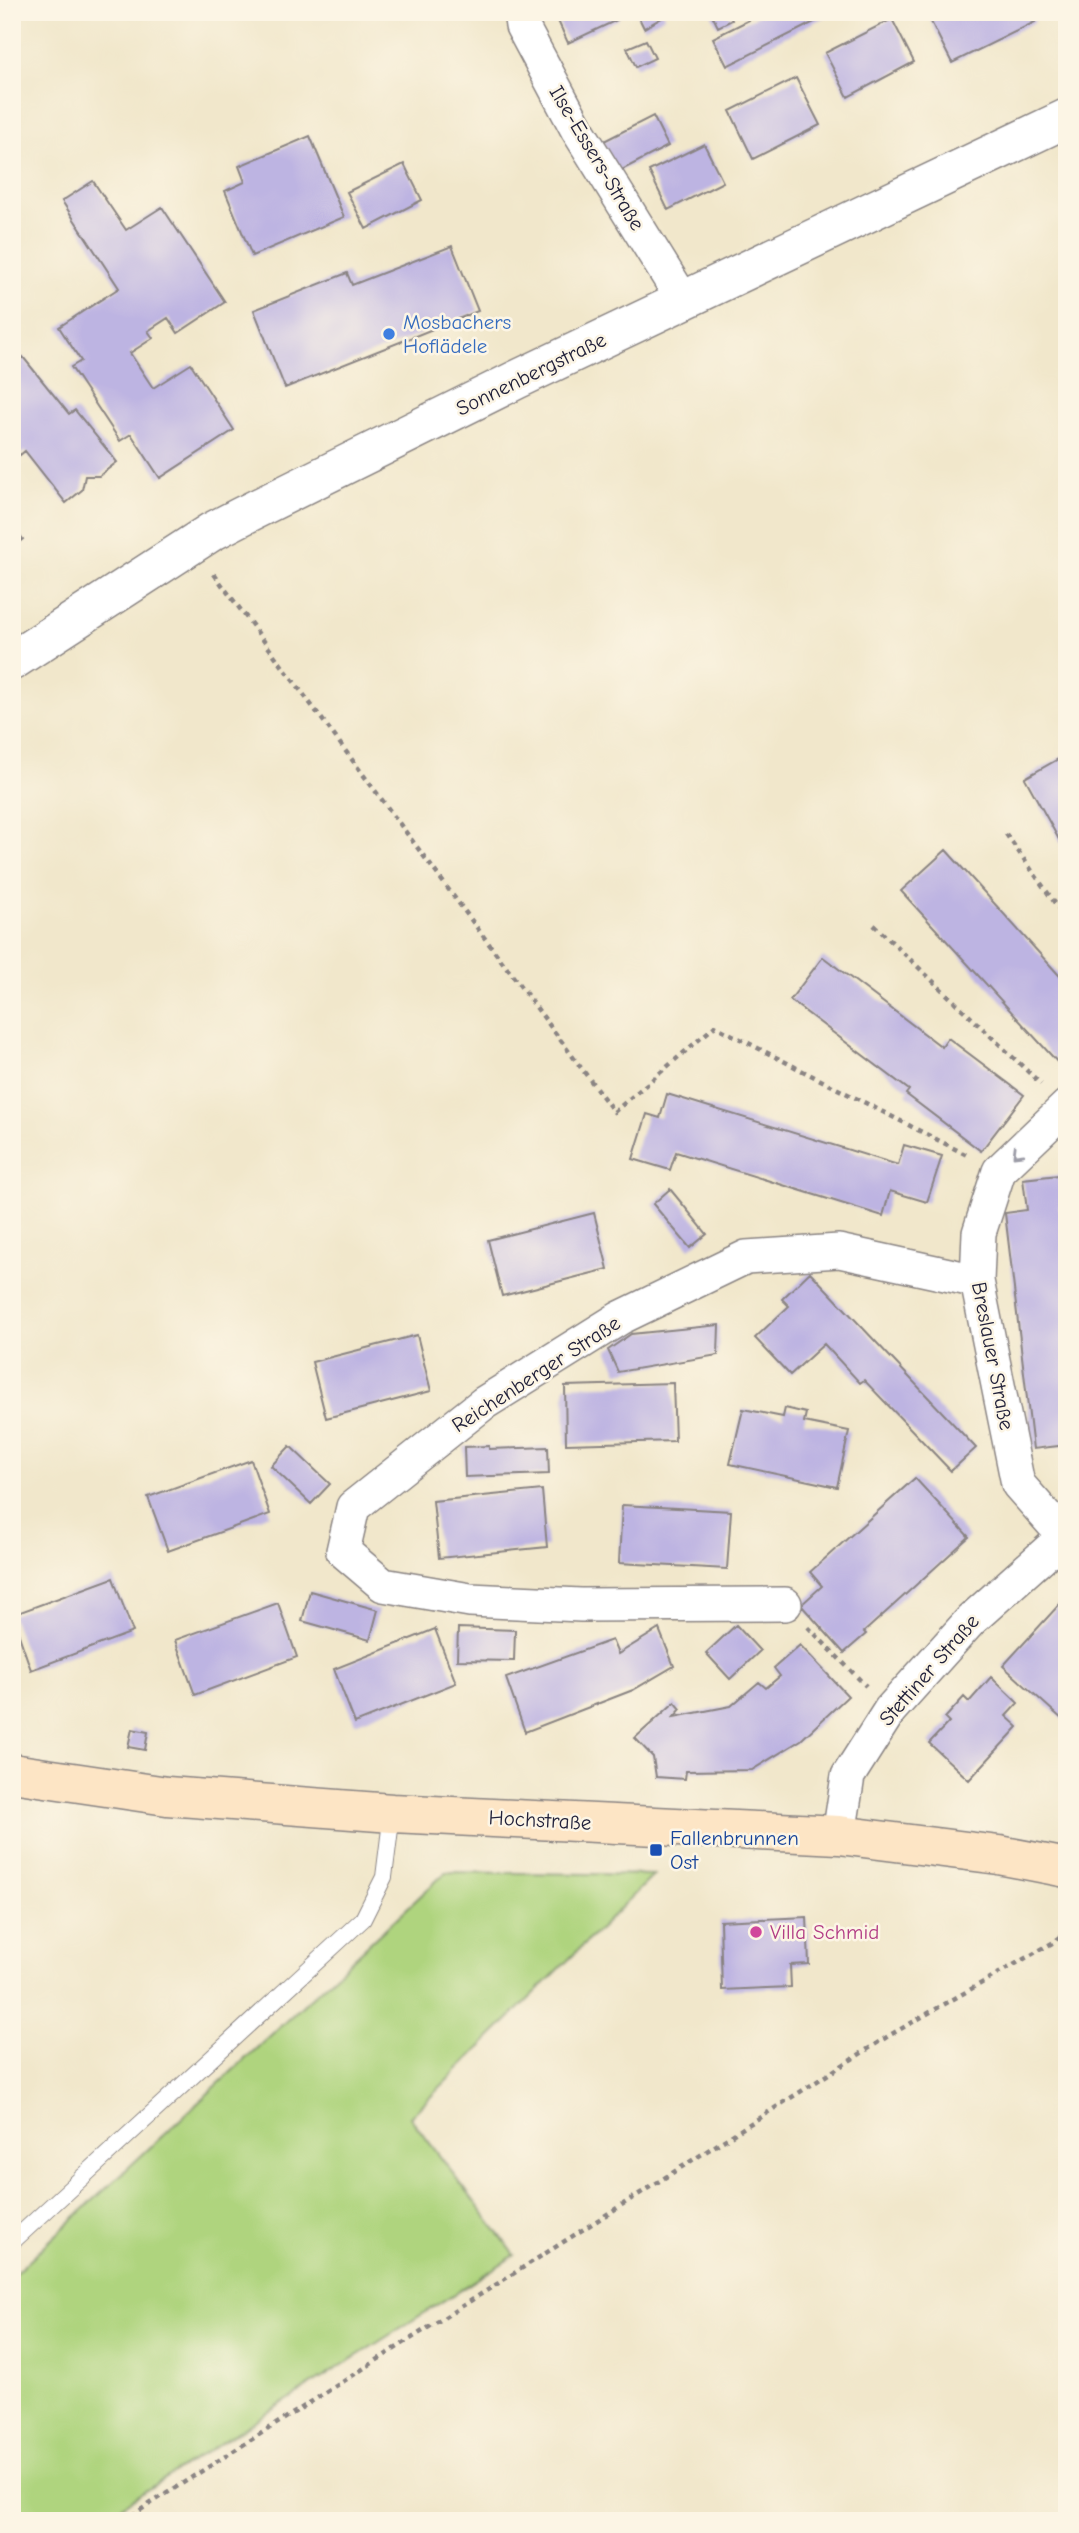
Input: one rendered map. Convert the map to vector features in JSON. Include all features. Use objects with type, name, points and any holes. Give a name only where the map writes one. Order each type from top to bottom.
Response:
[{"type":"main road","name":"Hochstraße","points":[[12,1773],[167,1796],[392,1813],[839,1835],[999,1854],[1067,1868]]},
{"type":"street","name":"Ilse-Essers-Straße","points":[[520,12],[522,26],[577,129],[683,300]]},
{"type":"street","name":"Sonnenbergstraße","points":[[12,661],[211,533],[683,300],[1067,118]]},
{"type":"street","name":"Breslauer Straße","points":[[1065,1535],[1017,1484],[977,1281],[979,1233],[999,1171],[1066,1107]]},
{"type":"street","name":"Reichenberger Straße","points":[[785,1604],[581,1605],[470,1600],[383,1585],[343,1551],[353,1507],[484,1403],[620,1318],[746,1257],[839,1251],[977,1281]]},
{"type":"street","name":"Stettiner Straße","points":[[839,1835],[848,1776],[890,1710],[971,1620],[1065,1535]]},
{"type":"lane","points":[[12,2242],[363,1919],[384,1877],[392,1813]]},
{"type":"path","points":[[214,566],[215,575],[614,1112],[715,1026],[999,1171]]},
{"type":"path","points":[[1006,834],[1067,920]]},
{"type":"path","points":[[874,925],[1066,1107]]},
{"type":"path","points":[[785,1604],[890,1710]]},
{"type":"path","points":[[123,2521],[890,2035],[1054,1942],[1067,1932]]},
{"type":"green space","points":[[446,1872],[654,1875],[410,2117],[515,2255],[98,2521],[12,2521],[12,2276]]},
{"type":"building","points":[[554,12],[616,12],[619,19],[568,43]]},
{"type":"building","points":[[636,12],[663,12],[665,16],[644,28]]},
{"type":"building","points":[[728,12],[732,20],[718,27],[712,15]]},
{"type":"building","points":[[765,12],[834,12],[727,66],[713,38]]},
{"type":"building","points":[[926,12],[1030,12],[1035,22],[952,63]]},
{"type":"building","points":[[892,19],[914,62],[848,97],[825,53]]},
{"type":"building","points":[[646,40],[655,58],[636,67],[627,48]]},
{"type":"building","points":[[796,78],[820,125],[753,159],[730,111]]},
{"type":"building","points":[[653,116],[668,146],[618,172],[602,142]]},
{"type":"building","points":[[310,136],[344,217],[252,256],[225,191],[245,182],[239,166]]},
{"type":"building","points":[[704,144],[723,182],[668,210],[649,171]]},
{"type":"building","points":[[404,164],[422,200],[366,229],[347,192]]},
{"type":"building","points":[[93,181],[126,230],[162,207],[225,302],[178,333],[168,318],[148,331],[153,338],[130,353],[153,388],[191,364],[234,430],[160,478],[131,434],[120,441],[71,367],[81,361],[59,327],[119,288],[62,201]]},
{"type":"building","points":[[452,246],[478,311],[285,388],[254,310],[347,273],[352,285]]},
{"type":"building","points":[[23,357],[69,414],[75,410],[117,462],[99,476],[85,476],[82,490],[66,503],[25,451],[20,455],[12,445],[12,366]]},
{"type":"building","points":[[12,525],[23,539],[12,548]]},
{"type":"building","points":[[1067,754],[1067,854],[1025,778]]},
{"type":"building","points":[[946,850],[1067,984],[1067,1061],[1061,1066],[901,891]]},
{"type":"building","points":[[823,957],[942,1047],[948,1038],[1024,1095],[981,1151],[906,1094],[909,1090],[790,1000]]},
{"type":"building","points":[[667,1094],[898,1165],[904,1145],[942,1156],[927,1202],[890,1191],[883,1216],[676,1152],[670,1170],[633,1159],[647,1114],[660,1118]]},
{"type":"building","points":[[1067,1174],[1067,1205],[1059,1206],[1067,1268],[1067,1445],[1033,1449],[1005,1213],[1027,1210],[1023,1179]]},
{"type":"building","points":[[670,1189],[707,1234],[690,1248],[653,1204]]},
{"type":"building","points":[[594,1213],[608,1269],[502,1296],[488,1240]]},
{"type":"building","points":[[810,1272],[976,1448],[951,1471],[864,1380],[860,1383],[824,1344],[790,1375],[755,1338],[789,1306],[782,1299]]},
{"type":"building","points":[[719,1325],[718,1355],[618,1372],[608,1350],[631,1334]]},
{"type":"building","points":[[417,1335],[431,1391],[326,1418],[312,1362]]},
{"type":"building","points":[[673,1383],[675,1441],[566,1444],[565,1386]]},
{"type":"building","points":[[785,1408],[806,1413],[804,1422],[849,1431],[837,1487],[730,1464],[743,1409],[783,1417]]},
{"type":"building","points":[[290,1446],[330,1484],[311,1504],[271,1466]]},
{"type":"building","points":[[489,1446],[489,1449],[548,1447],[549,1474],[465,1477],[464,1447]]},
{"type":"building","points":[[251,1460],[270,1514],[168,1551],[148,1497]]},
{"type":"building","points":[[915,1478],[969,1537],[844,1653],[801,1605],[822,1586],[810,1572]]},
{"type":"building","points":[[542,1490],[547,1547],[439,1558],[433,1501]]},
{"type":"building","points":[[622,1505],[731,1511],[727,1569],[619,1563]]},
{"type":"building","points":[[113,1578],[133,1632],[31,1670],[12,1615]]},
{"type":"building","points":[[310,1591],[378,1610],[370,1640],[302,1621]]},
{"type":"building","points":[[1067,1596],[1067,1715],[1063,1720],[1003,1666]]},
{"type":"building","points":[[278,1603],[297,1657],[195,1695],[175,1640]]},
{"type":"building","points":[[736,1625],[760,1651],[730,1679],[706,1653]]},
{"type":"building","points":[[458,1628],[515,1630],[514,1661],[457,1660]]},
{"type":"building","points":[[435,1629],[456,1683],[355,1723],[334,1669]]},
{"type":"building","points":[[659,1629],[674,1666],[633,1690],[525,1732],[506,1678],[612,1640],[618,1654]]},
{"type":"building","points":[[800,1645],[848,1696],[801,1740],[752,1770],[686,1771],[685,1779],[656,1777],[653,1757],[635,1738],[675,1702],[681,1709],[674,1717],[731,1706],[759,1682],[766,1688],[780,1676],[774,1668]]},
{"type":"building","points":[[991,1677],[1018,1703],[1006,1716],[1018,1727],[969,1780],[929,1743],[949,1722],[945,1718],[964,1697],[969,1702]]},
{"type":"building","points":[[132,1729],[148,1732],[145,1750],[128,1747]]},
{"type":"building","points":[[807,1917],[809,1964],[790,1965],[791,1987],[722,1990],[720,1921]]},
{"type":"place","name":"Mosbachers Hoflädele","points":[[389,334]]},
{"type":"place","name":"Fallenbrunnen Ost","points":[[656,1850]]},
{"type":"place","name":"Villa Schmid","points":[[756,1932]]}]
